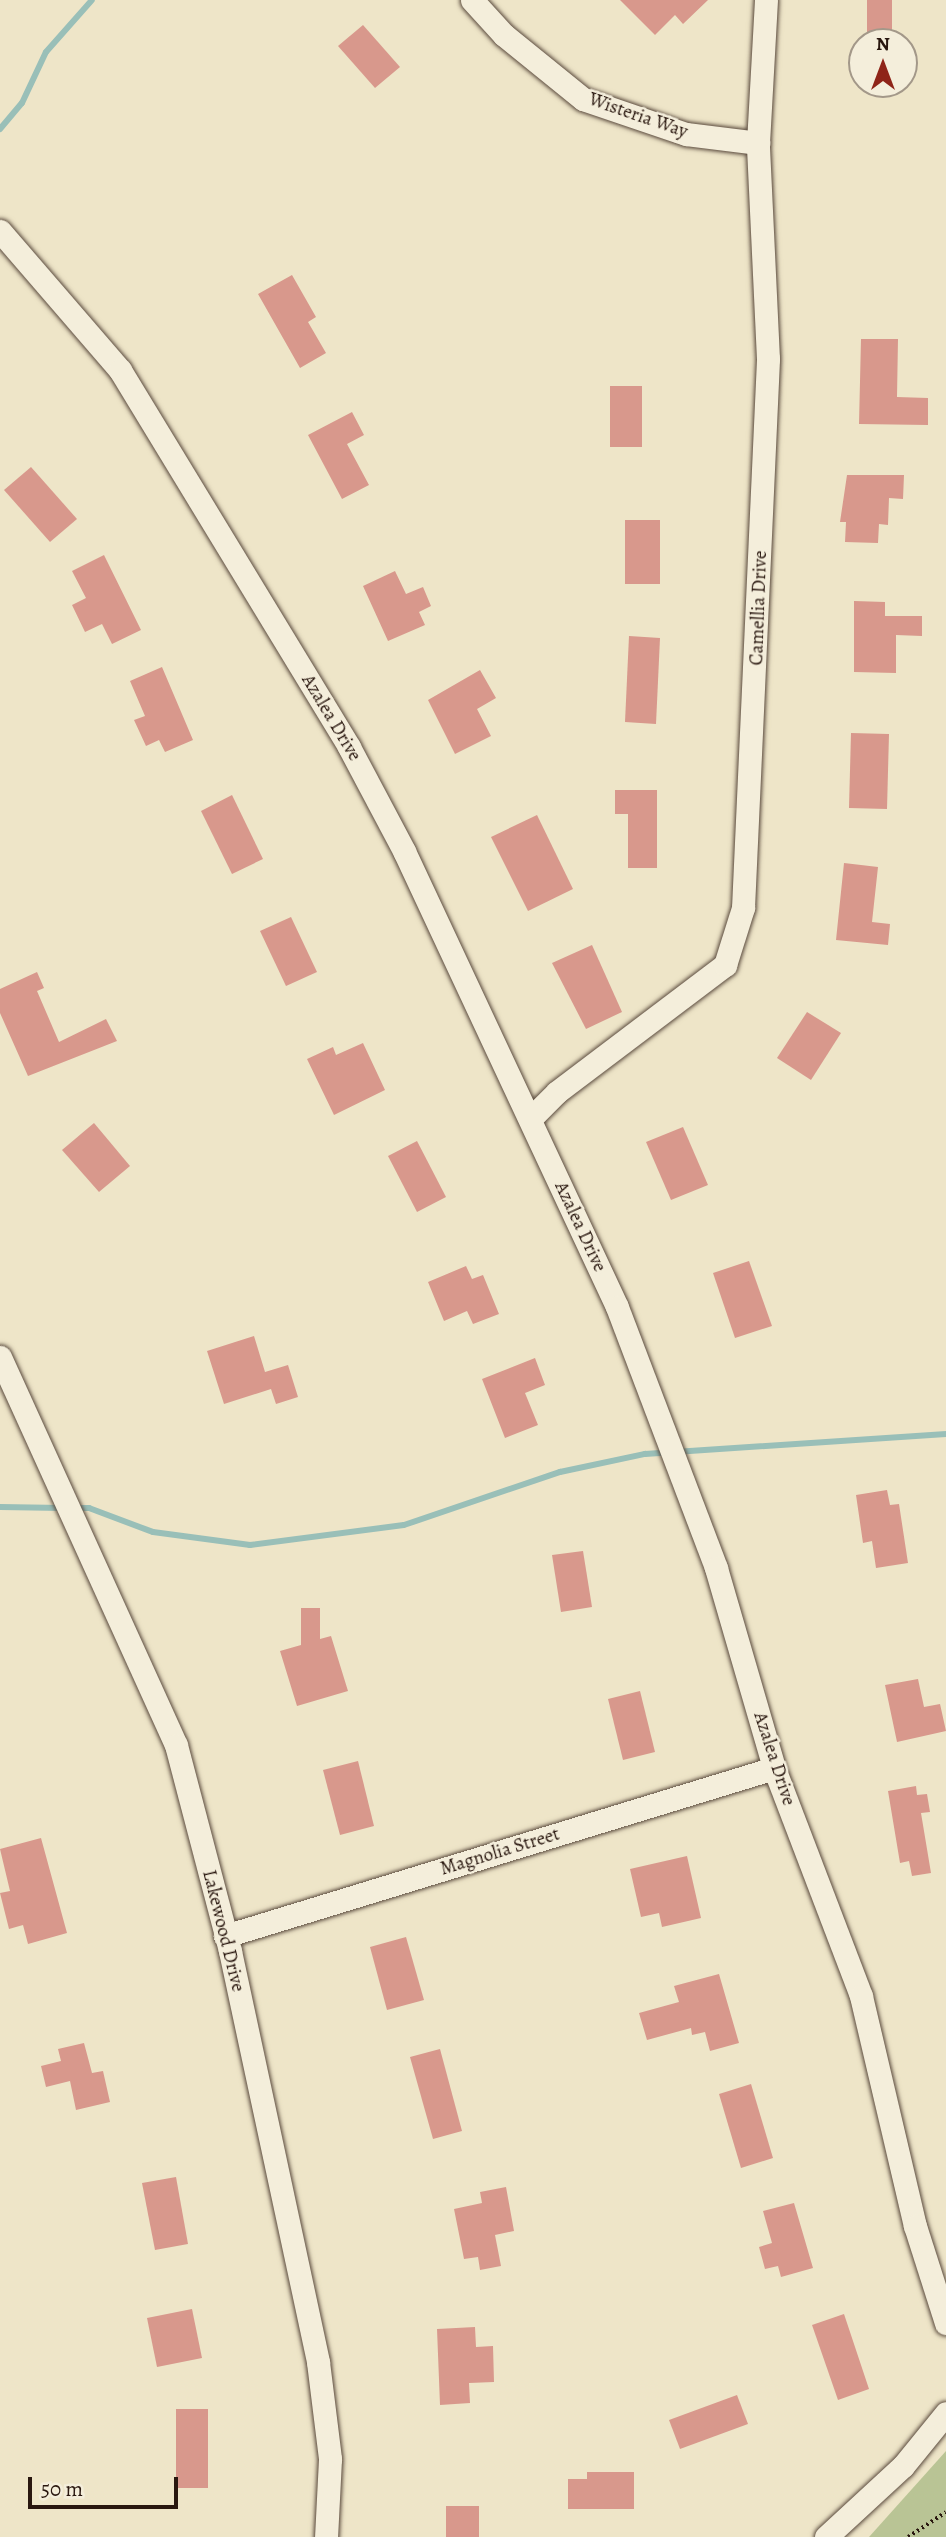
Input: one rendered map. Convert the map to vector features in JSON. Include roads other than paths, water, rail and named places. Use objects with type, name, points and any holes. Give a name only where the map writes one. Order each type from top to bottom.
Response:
[{"type":"street","name":"Wisteria Way","points":[[472,0],[504,35],[583,99],[686,134],[758,143]]},
{"type":"street","name":"Camellia Drive","points":[[530,1119],[725,965],[744,908],[768,359],[758,143],[766,0]]},
{"type":"street","name":"Azalea Drive","points":[[0,231],[120,370],[349,747],[530,1119],[617,1307],[716,1568],[774,1768],[861,1996],[915,2226],[946,2323]]},
{"type":"street","name":"Lakewood Drive","points":[[0,1357],[176,1745],[225,1936],[318,2362],[330,2459],[326,2537]]},
{"type":"street","name":"Magnolia Street","points":[[225,1936],[774,1768]]},
{"type":"street","points":[[826,2537],[903,2466],[946,2413]]},
{"type":"waterway","points":[[0,129],[22,103],[46,52],[92,0]]},
{"type":"waterway","points":[[74,1508],[89,1508],[153,1532],[250,1545],[404,1525],[560,1472],[645,1454],[946,1434]]},
{"type":"waterway","points":[[0,1507],[63,1508]]}]
